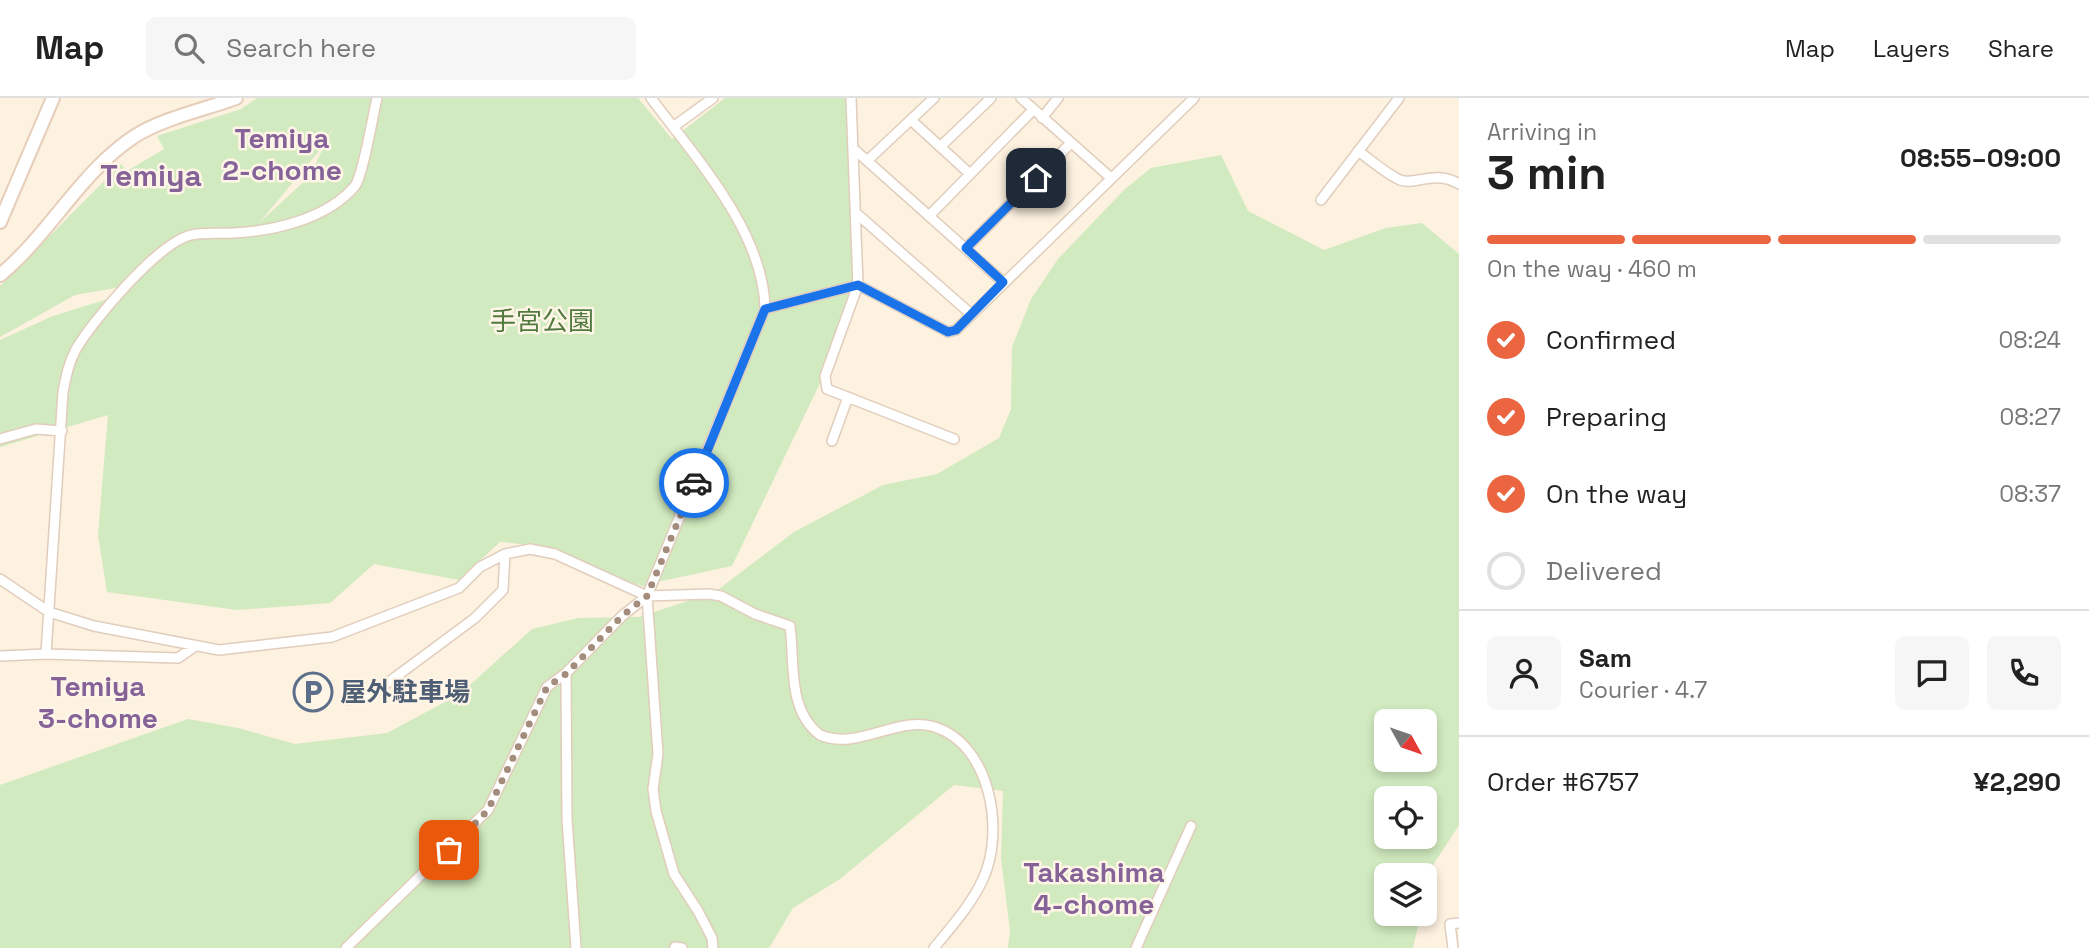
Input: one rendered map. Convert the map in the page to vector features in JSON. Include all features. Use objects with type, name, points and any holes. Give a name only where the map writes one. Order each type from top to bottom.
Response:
[{"type":"main road","points":[[0,222],[53,98]]},
{"type":"main road","points":[[0,275],[34,243],[119,148],[153,127],[236,98]]},
{"type":"street","points":[[46,654],[67,369],[77,348],[132,280],[173,242],[192,234],[243,233],[288,224],[320,211],[342,197],[357,184],[377,98]]},
{"type":"street","points":[[652,98],[705,169],[753,250],[762,275],[765,309],[647,596],[658,754],[653,789],[656,811],[674,874],[698,911],[712,938],[713,948]]},
{"type":"street","points":[[673,127],[713,98]]},
{"type":"street","points":[[860,98],[851,102],[855,150],[858,285],[825,376],[827,389],[954,439]]},
{"type":"street","points":[[868,160],[934,98]]},
{"type":"street","points":[[940,147],[991,98]]},
{"type":"street","points":[[1021,98],[1111,178]]},
{"type":"street","points":[[1042,118],[1058,98]]},
{"type":"street","points":[[765,309],[858,285],[948,332],[956,330],[1194,98]]},
{"type":"street","points":[[1321,200],[1399,98]]},
{"type":"street","points":[[930,215],[1034,110]]},
{"type":"street","points":[[911,120],[970,174]]},
{"type":"street","points":[[966,248],[1071,143]]},
{"type":"street","points":[[855,150],[1003,282]]},
{"type":"street","points":[[1359,151],[1401,180],[1410,181],[1429,176],[1459,184]]},
{"type":"street","points":[[856,213],[971,314]]},
{"type":"street","points":[[832,440],[848,397]]},
{"type":"street","points":[[0,439],[36,429],[62,430]]},
{"type":"street","points":[[0,579],[49,612],[94,626],[219,650],[332,636],[459,588],[480,567],[505,554],[530,549],[555,554],[647,596],[721,596],[755,614],[790,626],[795,686],[802,716],[820,734],[865,738],[914,725],[936,727],[959,742],[971,756],[990,791],[992,850],[984,877],[970,903],[933,948]]},
{"type":"street","points":[[346,700],[378,690],[475,618],[503,590],[505,554]]},
{"type":"street","points":[[346,948],[488,810],[547,687],[566,674],[622,616],[647,596]]},
{"type":"street","points":[[0,656],[46,654],[178,658],[194,647]]},
{"type":"street","points":[[566,674],[567,818],[576,948]]},
{"type":"street","points":[[1136,948],[1191,826]]},
{"type":"street","points":[[1453,948],[1450,924],[1459,923]]},
{"type":"street","points":[[675,947],[682,948]]},
{"type":"green space","name":"手宮公園","points":[[257,98],[638,98],[672,139],[725,98],[847,98],[862,269],[851,286],[821,381],[732,566],[652,583],[646,587],[565,554],[500,542],[459,580],[374,564],[330,603],[237,610],[107,592],[98,535],[108,415],[0,447],[0,340],[53,316],[127,293],[133,285],[75,295],[0,337],[0,286],[121,164],[127,171],[164,149],[157,136],[241,109]],"holes":[[[335,124],[309,177],[259,223],[320,150]]]},
{"type":"green space","points":[[1221,155],[1248,211],[1324,250],[1386,228],[1422,223],[1459,254],[1459,825],[1434,863],[1374,863],[1374,926],[1418,926],[1413,948],[1008,948],[1010,931],[1001,858],[1003,791],[954,785],[840,879],[793,908],[769,948],[0,948],[0,785],[188,719],[238,728],[295,744],[387,733],[460,694],[532,629],[578,618],[639,617],[715,592],[794,532],[883,485],[937,474],[999,438],[1011,409],[1012,347],[1031,299],[1058,259],[1125,189],[1151,168]]},
{"type":"way so far","points":[[449,850],[488,810],[521,735],[547,687],[566,674],[622,616],[647,596],[694,483]]},
{"type":"place","name":"屋外駐車場","points":[[313,692]]},
{"type":"district","name":"Temiya 2-chome","points":[[282,154]]},
{"type":"district","name":"Temiya","points":[[151,175]]},
{"type":"district","name":"Temiya 3-chome","points":[[98,702]]},
{"type":"district","name":"Takashima 4-chome","points":[[1094,888]]},
{"type":"route","points":[[694,483],[765,309],[858,285],[948,332],[956,330],[1003,282],[966,248],[1036,178]]}]
